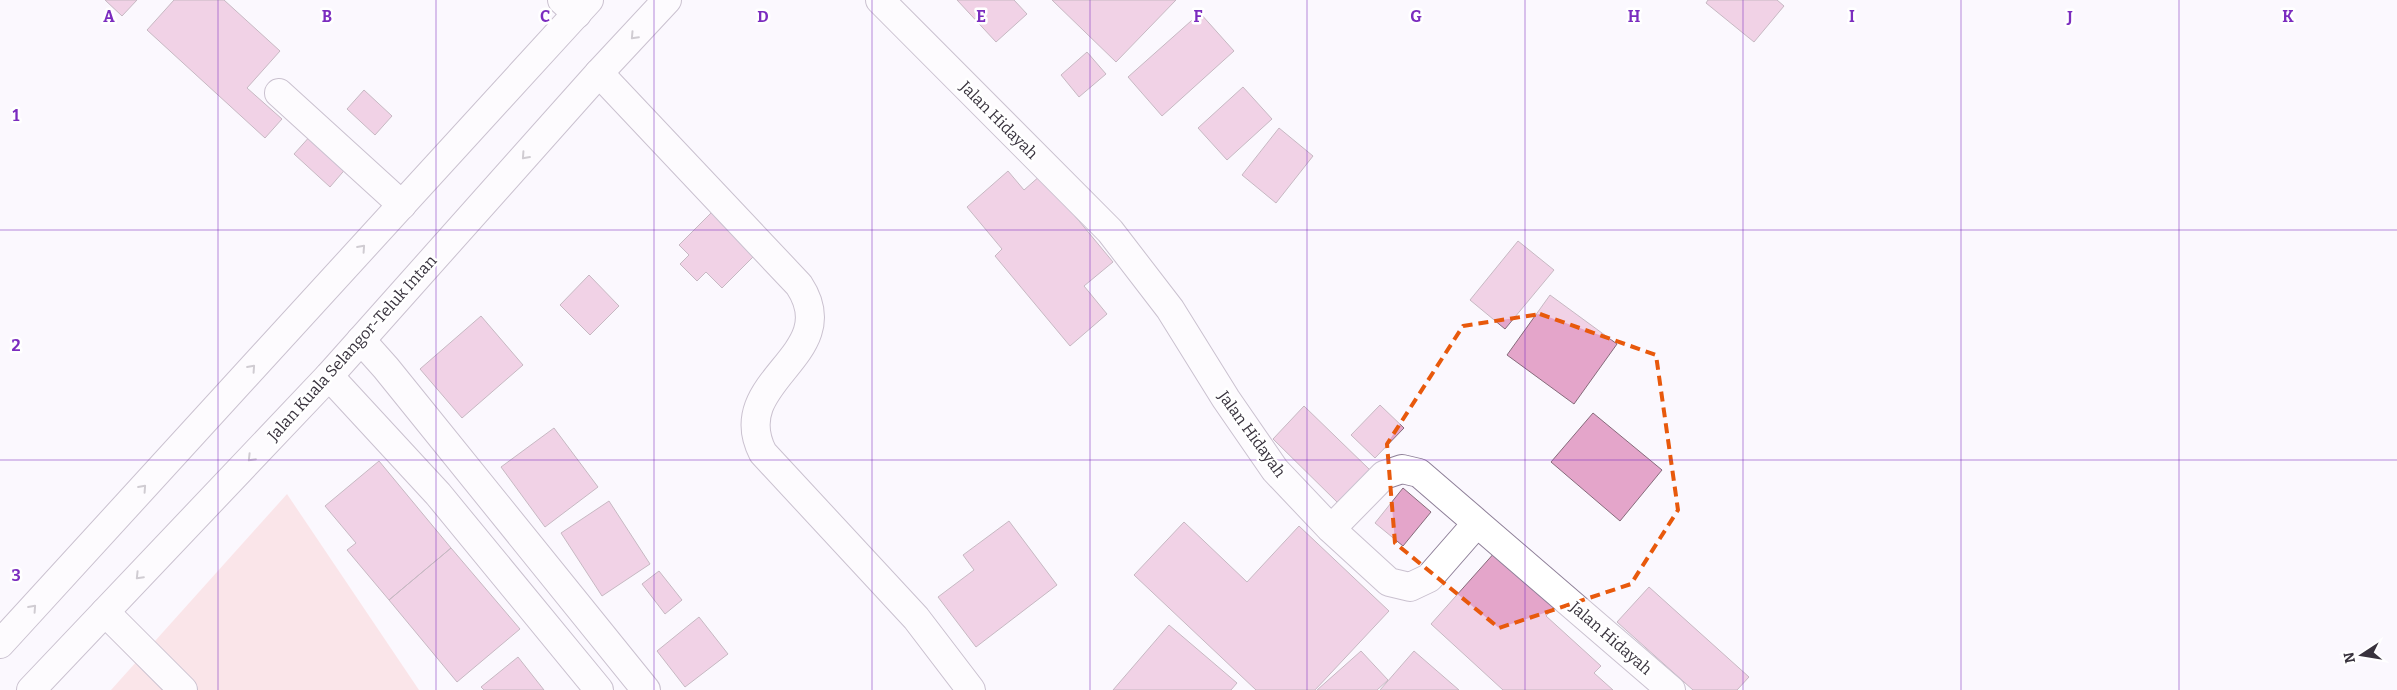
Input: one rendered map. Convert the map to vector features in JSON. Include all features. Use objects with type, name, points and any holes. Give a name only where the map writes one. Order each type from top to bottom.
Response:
[{"type":"main road","name":"Jalan Kuala Selangor-Teluk Intan","points":[[31,690],[329,376],[667,0]]},
{"type":"main road","name":"Jalan Hidayah","points":[[880,0],[1110,231],[1170,309],[1226,399],[1275,470],[1331,529],[1389,582],[1410,587],[1429,578],[1477,522],[1671,690]]},
{"type":"main road","points":[[0,644],[402,205],[576,5]]},
{"type":"main road","points":[[600,73],[799,285],[808,298],[812,313],[810,328],[803,342],[762,399],[756,412],[754,426],[756,440],[763,453],[916,618],[971,690]]},
{"type":"main road","points":[[279,93],[402,205]]},
{"type":"main road","points":[[361,340],[386,368],[646,690]]},
{"type":"main road","points":[[329,376],[438,494],[599,690]]},
{"type":"main road","points":[[1331,529],[1384,475],[1402,469],[1419,473],[1477,522]]},
{"type":"main road","points":[[105,612],[183,690]]},
{"type":"highlighted area","points":[[1540,314],[1656,355],[1678,510],[1631,584],[1499,628],[1395,543],[1387,444],[1463,326]]},
{"type":"shaded area","points":[[287,494],[419,690],[111,690]]},
{"type":"building","points":[[105,0],[137,0],[122,16]]},
{"type":"building","points":[[174,0],[224,0],[280,51],[247,88],[282,119],[265,138],[147,30]]},
{"type":"building","points":[[957,0],[1014,0],[1027,14],[996,42]]},
{"type":"building","points":[[1052,0],[1176,0],[1116,62]]},
{"type":"building","points":[[1708,0],[1777,0],[1784,6],[1754,42],[1706,3]]},
{"type":"building","points":[[1200,13],[1234,51],[1162,116],[1128,77]]},
{"type":"building","points":[[1087,52],[1106,74],[1079,97],[1061,75]]},
{"type":"building","points":[[1243,87],[1272,119],[1227,160],[1198,128]]},
{"type":"building","points":[[364,90],[392,116],[375,135],[347,109]]},
{"type":"building","points":[[1279,128],[1313,156],[1276,203],[1242,175]]},
{"type":"building","points":[[312,134],[348,166],[330,187],[294,154]]},
{"type":"building","points":[[1008,171],[1024,190],[1041,175],[1113,262],[1084,286],[1107,314],[1070,346],[995,256],[1002,249],[967,207]]},
{"type":"building","points":[[712,212],[755,255],[722,288],[706,272],[697,281],[680,264],[689,255],[679,245]]},
{"type":"building","points":[[1518,241],[1554,270],[1505,329],[1470,300]]},
{"type":"building","points":[[589,275],[619,306],[590,335],[560,305]]},
{"type":"building","points":[[1550,295],[1617,344],[1574,404],[1507,355]]},
{"type":"building","points":[[481,316],[523,365],[462,418],[420,369]]},
{"type":"building","points":[[1380,405],[1404,428],[1375,458],[1351,435]]},
{"type":"building","points":[[1304,406],[1370,470],[1338,503],[1273,439]]},
{"type":"building","points":[[1593,413],[1662,470],[1620,521],[1551,462]]},
{"type":"building","points":[[554,428],[598,487],[545,527],[501,467]]},
{"type":"building","points":[[379,461],[451,548],[389,600],[347,550],[356,543],[325,506]]},
{"type":"building","points":[[1403,488],[1431,512],[1403,546],[1375,523]]},
{"type":"building","points":[[609,501],[650,564],[602,596],[561,533]]},
{"type":"building","points":[[1009,521],[1057,585],[976,647],[938,597],[974,570],[963,555]]},
{"type":"building","points":[[1184,522],[1247,582],[1299,526],[1389,611],[1315,690],[1256,690],[1134,575]]},
{"type":"building","points":[[451,548],[520,629],[457,682],[389,600]]},
{"type":"building","points":[[1496,551],[1556,605],[1546,616],[1601,666],[1594,673],[1613,690],[1503,690],[1431,624]]},
{"type":"building","points":[[659,571],[682,600],[665,614],[642,584]]},
{"type":"building","points":[[1649,587],[1749,677],[1737,690],[1693,690],[1617,622]]},
{"type":"building","points":[[699,617],[728,654],[685,687],[657,651]]},
{"type":"building","points":[[1169,625],[1237,683],[1231,690],[1113,690]]},
{"type":"building","points":[[1361,651],[1388,680],[1377,690],[1317,690]]},
{"type":"building","points":[[1414,651],[1459,690],[1380,690]]},
{"type":"building","points":[[518,657],[544,690],[484,690],[481,687]]}]
